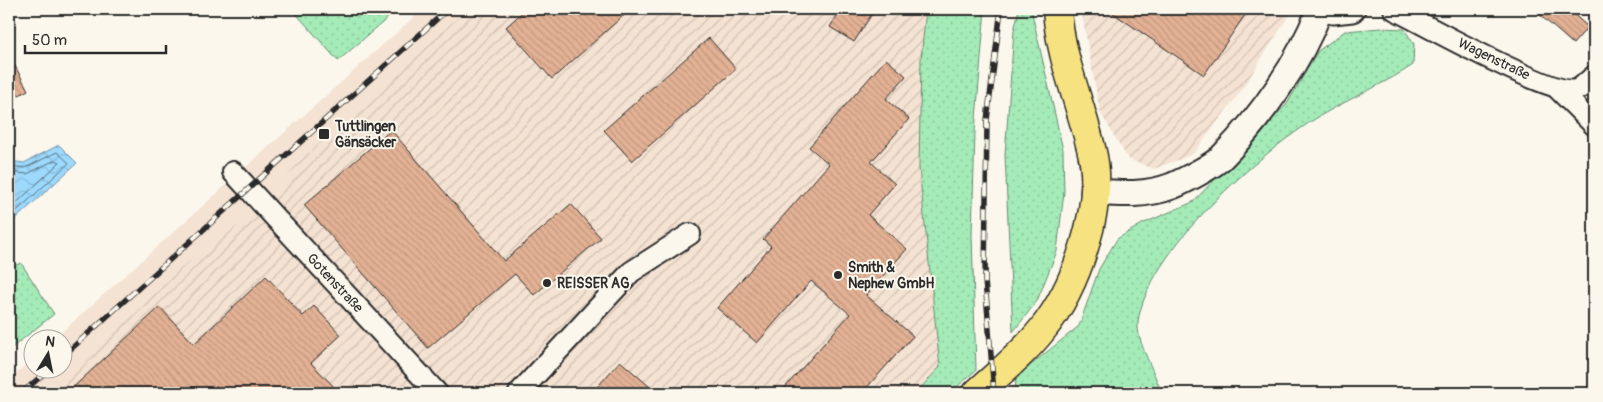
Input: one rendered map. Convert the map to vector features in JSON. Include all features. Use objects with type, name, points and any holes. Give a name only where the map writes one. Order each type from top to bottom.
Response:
[{"type":"main road","points":[[977,393],[1028,347],[1056,311],[1083,253],[1089,229],[1094,192],[1093,155],[1064,52],[1057,9]]},
{"type":"street","points":[[1094,192],[1132,195],[1172,186],[1220,158],[1266,104],[1310,36],[1320,9]]},
{"type":"street","points":[[1325,9],[1333,11],[1352,9]]},
{"type":"street","name":"Wagenstraße","points":[[1394,9],[1492,60],[1558,89]]},
{"type":"street","points":[[1558,89],[1576,90],[1594,76]]},
{"type":"street","points":[[1558,89],[1594,125]]},
{"type":"street","name":"Gotenstraße","points":[[233,172],[437,393]]},
{"type":"street","points":[[519,393],[631,272],[690,234]]},
{"type":"shaded area","points":[[423,9],[467,9],[314,148],[310,154],[306,152],[263,207],[183,266],[72,368],[72,330],[64,330]]},
{"type":"shaded area","points":[[467,9],[926,9],[919,168],[940,367],[916,393],[45,393],[59,380],[72,380],[72,368],[183,266],[263,207],[307,151],[310,154],[314,148]]},
{"type":"shaded area","points":[[1081,9],[1293,9],[1241,91],[1193,154],[1154,169],[1128,159],[1100,112]]},
{"type":"shaded area","points":[[22,369],[22,380],[59,380],[45,393],[9,393],[9,381]]},
{"type":"green space","points":[[292,9],[398,9],[338,61]]},
{"type":"green space","points":[[926,9],[985,9],[975,131],[972,235],[976,370],[950,393],[916,393],[940,367],[919,168],[921,59]]},
{"type":"green space","points":[[1019,9],[1031,9],[1063,150],[1064,192],[1057,251],[1037,301],[1013,332],[1005,155],[1014,31]]},
{"type":"green space","points":[[1381,28],[1404,29],[1414,44],[1413,65],[1320,116],[1268,153],[1210,206],[1184,235],[1162,265],[1146,294],[1138,322],[1140,339],[1161,393],[1015,393],[1016,377],[1079,326],[1099,269],[1117,239],[1142,224],[1193,202],[1287,104],[1318,51],[1345,31]]},
{"type":"green space","points":[[1594,126],[1594,177],[1589,173]]},
{"type":"green space","points":[[21,263],[54,314],[34,330],[22,330],[22,340],[9,350],[9,268]]},
{"type":"water","points":[[59,145],[77,163],[9,225],[9,161],[24,163]]},
{"type":"building","points":[[526,9],[631,9],[552,79],[506,27]]},
{"type":"building","points":[[841,9],[875,9],[854,42],[830,27]]},
{"type":"building","points":[[1107,9],[1249,9],[1204,75]]},
{"type":"building","points":[[1533,9],[1568,9],[1588,27],[1573,44]]},
{"type":"building","points":[[709,38],[736,69],[632,161],[604,130]]},
{"type":"building","points":[[9,55],[28,90],[9,101]]},
{"type":"building","points":[[886,59],[906,76],[886,99],[909,119],[871,162],[895,184],[868,215],[907,249],[866,295],[913,336],[862,393],[780,393],[850,314],[811,281],[757,343],[717,308],[771,246],[763,239],[829,164],[809,147]]},
{"type":"building","points":[[391,130],[504,261],[571,204],[601,238],[534,295],[515,274],[428,348],[304,205]]},
{"type":"building","points":[[266,276],[303,316],[314,306],[341,335],[311,363],[340,393],[67,393],[160,307],[194,344]]},
{"type":"building","points":[[620,361],[657,393],[592,393]]},
{"type":"railway","points":[[72,348],[448,9]]},
{"type":"railway","points":[[994,393],[985,280],[987,120],[1001,9]]},
{"type":"railway","points":[[22,393],[37,380]]},
{"type":"place","name":"Tuttlingen Gänsäcker","points":[[324,134]]},
{"type":"place","name":"Smith & Nephew GmbH","points":[[838,275]]},
{"type":"place","name":"REISSER AG","points":[[547,283]]}]
